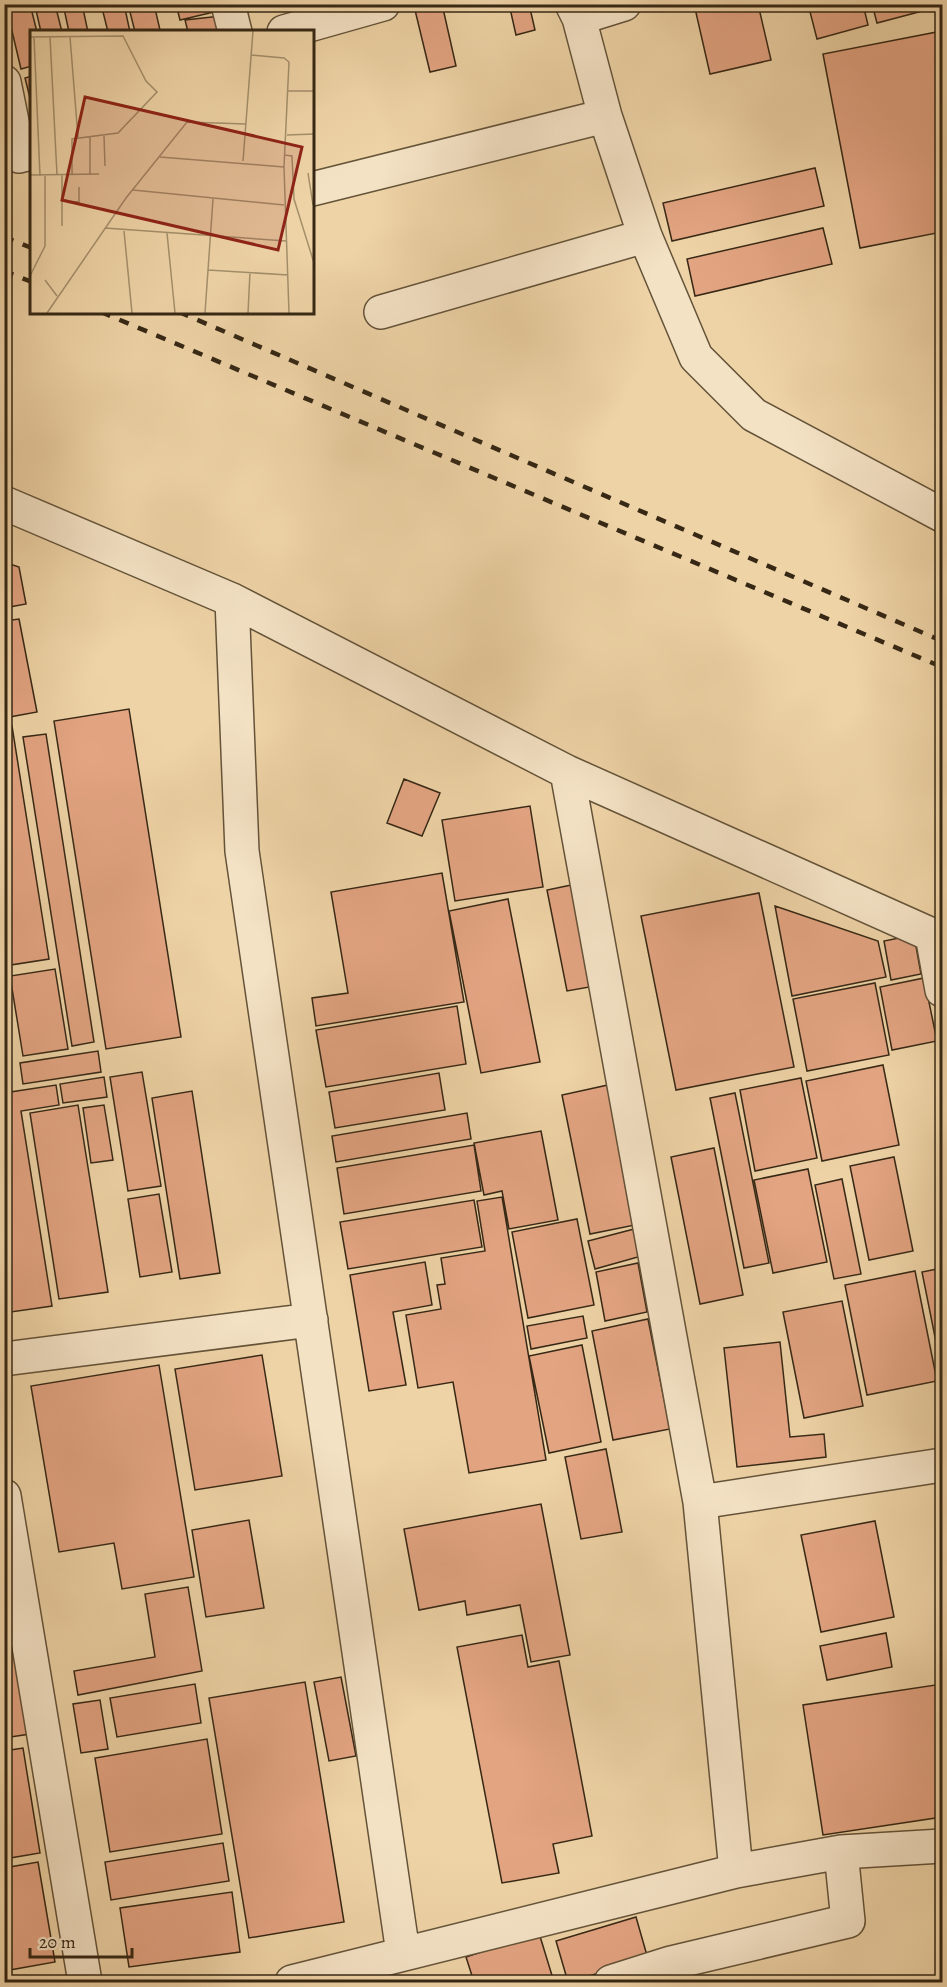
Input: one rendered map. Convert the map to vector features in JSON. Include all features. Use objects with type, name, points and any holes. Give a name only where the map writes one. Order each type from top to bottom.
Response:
[{"type":"street","points":[[228,4],[234,30]]},
{"type":"street","points":[[291,30],[384,4]]},
{"type":"street","points":[[624,4],[576,11],[605,116],[645,236],[696,357],[754,415],[942,515]]},
{"type":"street","points":[[4,82],[19,156],[30,153]]},
{"type":"street","points":[[314,189],[605,116]]},
{"type":"street","points":[[381,312],[645,236]]},
{"type":"street","points":[[4,503],[232,600],[567,772],[932,936],[942,990]]},
{"type":"street","points":[[232,600],[242,851],[404,1953]]},
{"type":"street","points":[[567,772],[700,1502],[736,1871]]},
{"type":"street","points":[[4,1359],[311,1320]]},
{"type":"street","points":[[700,1502],[942,1465]]},
{"type":"street","points":[[4,1496],[85,1983]]},
{"type":"street","points":[[292,1983],[736,1871],[841,1852],[942,1846]]},
{"type":"street","points":[[611,1983],[670,1963],[848,1921],[841,1852]]},
{"type":"building","points":[[30,4],[36,30],[30,30],[30,67],[21,69],[7,10]]},
{"type":"building","points":[[55,4],[62,30],[41,30],[35,6]]},
{"type":"building","points":[[63,4],[82,4],[88,30],[69,30]]},
{"type":"building","points":[[101,4],[124,4],[130,30],[108,30]]},
{"type":"building","points":[[128,4],[154,4],[160,30],[134,30]]},
{"type":"building","points":[[176,4],[212,4],[214,12],[180,20]]},
{"type":"building","points":[[442,4],[456,66],[430,72],[415,10]]},
{"type":"building","points":[[509,4],[529,4],[535,30],[516,35]]},
{"type":"building","points":[[694,4],[758,4],[771,60],[710,74]]},
{"type":"building","points":[[808,4],[863,4],[868,25],[817,39]]},
{"type":"building","points":[[872,4],[933,4],[934,8],[877,23]]},
{"type":"building","points":[[221,16],[224,30],[188,30],[185,20]]},
{"type":"building","points":[[942,31],[942,232],[860,248],[823,54]]},
{"type":"building","points":[[30,77],[30,98],[25,78]]},
{"type":"building","points":[[815,168],[824,206],[672,241],[663,203]]},
{"type":"building","points":[[823,228],[832,264],[695,296],[687,259]]},
{"type":"building","points":[[4,562],[19,567],[26,604],[4,608]]},
{"type":"building","points":[[19,619],[37,712],[4,718],[4,621]]},
{"type":"building","points":[[129,709],[181,1037],[106,1049],[54,721]]},
{"type":"building","points":[[12,726],[49,959],[4,966],[4,727]]},
{"type":"building","points":[[46,734],[94,1042],[72,1046],[23,737]]},
{"type":"building","points":[[404,779],[440,793],[422,836],[387,823]]},
{"type":"building","points":[[530,806],[543,887],[455,901],[442,820]]},
{"type":"building","points":[[442,873],[464,1002],[316,1026],[312,998],[348,993],[331,892]]},
{"type":"building","points":[[581,883],[601,985],[567,991],[547,890]]},
{"type":"building","points":[[759,893],[794,1067],[676,1090],[641,916]]},
{"type":"building","points":[[508,899],[540,1062],[481,1073],[449,911]]},
{"type":"building","points":[[775,906],[878,941],[886,977],[792,996]]},
{"type":"building","points":[[914,935],[921,974],[891,980],[884,941]]},
{"type":"building","points":[[55,969],[68,1049],[23,1056],[10,976]]},
{"type":"building","points":[[924,978],[937,1041],[892,1050],[880,987]]},
{"type":"building","points":[[875,983],[889,1055],[807,1071],[793,999]]},
{"type":"building","points":[[457,1006],[466,1064],[326,1087],[316,1030]]},
{"type":"building","points":[[4,1007],[11,1050],[4,1051]]},
{"type":"building","points":[[98,1051],[101,1072],[23,1084],[20,1063]]},
{"type":"building","points":[[883,1065],[899,1145],[822,1161],[806,1081]]},
{"type":"building","points":[[142,1072],[161,1186],[128,1191],[110,1077]]},
{"type":"building","points":[[439,1073],[445,1110],[335,1128],[329,1092]]},
{"type":"building","points":[[104,1077],[107,1097],[63,1103],[60,1084]]},
{"type":"building","points":[[801,1078],[817,1158],[755,1171],[740,1090]]},
{"type":"building","points":[[56,1085],[59,1105],[21,1111],[52,1306],[11,1312],[4,1268],[4,1093]]},
{"type":"building","points":[[608,1085],[635,1225],[590,1234],[562,1095]]},
{"type":"building","points":[[192,1091],[220,1273],[180,1279],[152,1098]]},
{"type":"building","points":[[735,1093],[769,1263],[744,1268],[710,1098]]},
{"type":"building","points":[[78,1105],[108,1292],[59,1299],[30,1113]]},
{"type":"building","points":[[104,1105],[113,1160],[91,1163],[83,1108]]},
{"type":"building","points":[[467,1113],[471,1139],[336,1162],[332,1136]]},
{"type":"building","points":[[541,1131],[558,1220],[509,1229],[502,1191],[484,1195],[474,1143]]},
{"type":"building","points":[[474,1145],[481,1191],[344,1214],[337,1168]]},
{"type":"building","points":[[714,1148],[743,1295],[700,1304],[671,1157]]},
{"type":"building","points":[[894,1157],[913,1251],[869,1260],[850,1166]]},
{"type":"building","points":[[808,1169],[827,1262],[773,1273],[754,1180]]},
{"type":"building","points":[[842,1179],[861,1274],[834,1279],[815,1185]]},
{"type":"building","points":[[159,1194],[172,1272],[140,1277],[128,1199]]},
{"type":"building","points":[[502,1197],[546,1460],[469,1473],[453,1382],[418,1388],[406,1315],[441,1309],[437,1285],[445,1284],[441,1258],[485,1251],[477,1201]]},
{"type":"building","points":[[474,1200],[482,1247],[348,1269],[340,1222]]},
{"type":"building","points":[[577,1219],[594,1305],[528,1318],[512,1232]]},
{"type":"building","points":[[638,1228],[645,1255],[595,1269],[588,1241]]},
{"type":"building","points":[[425,1262],[432,1305],[393,1312],[406,1385],[369,1391],[350,1275]]},
{"type":"building","points":[[638,1263],[647,1312],[605,1321],[596,1272]]},
{"type":"building","points":[[942,1268],[942,1372],[922,1272]]},
{"type":"building","points":[[915,1271],[937,1381],[867,1395],[845,1285]]},
{"type":"building","points":[[842,1301],[863,1406],[804,1418],[783,1312]]},
{"type":"building","points":[[583,1316],[587,1338],[531,1349],[527,1326]]},
{"type":"building","points":[[648,1319],[670,1429],[613,1440],[592,1331]]},
{"type":"building","points":[[780,1342],[790,1437],[824,1434],[826,1457],[737,1467],[724,1348]]},
{"type":"building","points":[[582,1345],[601,1442],[549,1453],[529,1356]]},
{"type":"building","points":[[262,1355],[282,1476],[195,1490],[175,1369]]},
{"type":"building","points":[[159,1365],[194,1577],[122,1589],[114,1543],[59,1552],[31,1386]]},
{"type":"building","points":[[606,1449],[622,1532],[581,1539],[565,1457]]},
{"type":"building","points":[[541,1504],[570,1655],[531,1662],[520,1605],[467,1615],[465,1601],[419,1610],[404,1529]]},
{"type":"building","points":[[249,1520],[264,1608],[206,1617],[192,1530]]},
{"type":"building","points":[[875,1521],[894,1617],[821,1632],[801,1535]]},
{"type":"building","points":[[4,1583],[30,1734],[4,1738]]},
{"type":"building","points":[[188,1587],[202,1671],[78,1695],[74,1671],[155,1657],[145,1594]]},
{"type":"building","points":[[886,1633],[892,1667],[827,1680],[820,1646]]},
{"type":"building","points":[[522,1635],[528,1667],[559,1661],[592,1836],[553,1844],[559,1873],[502,1883],[457,1647]]},
{"type":"building","points":[[341,1677],[356,1756],[329,1761],[314,1682]]},
{"type":"building","points":[[305,1682],[344,1922],[249,1938],[209,1698]]},
{"type":"building","points":[[195,1684],[201,1723],[117,1737],[110,1698]]},
{"type":"building","points":[[942,1684],[942,1817],[823,1835],[803,1705]]},
{"type":"building","points":[[100,1700],[108,1749],[81,1753],[73,1704]]},
{"type":"building","points":[[207,1739],[222,1834],[110,1852],[95,1758]]},
{"type":"building","points":[[23,1748],[40,1853],[4,1859],[4,1751]]},
{"type":"building","points":[[223,1843],[229,1881],[111,1900],[105,1862]]},
{"type":"building","points":[[38,1862],[55,1962],[4,1971],[4,1868]]},
{"type":"building","points":[[232,1892],[240,1952],[129,1967],[120,1908]]},
{"type":"building","points":[[636,1917],[648,1959],[568,1982],[556,1941]]},
{"type":"building","points":[[539,1933],[554,1982],[474,1982],[466,1957]]},
{"type":"building","points":[[377,1970],[380,1982],[350,1982]]},
{"type":"railway","points":[[4,237],[30,247]]},
{"type":"railway","points":[[4,271],[30,281]]},
{"type":"railway","points":[[106,314],[942,667]]},
{"type":"railway","points":[[184,314],[942,641]]}]
